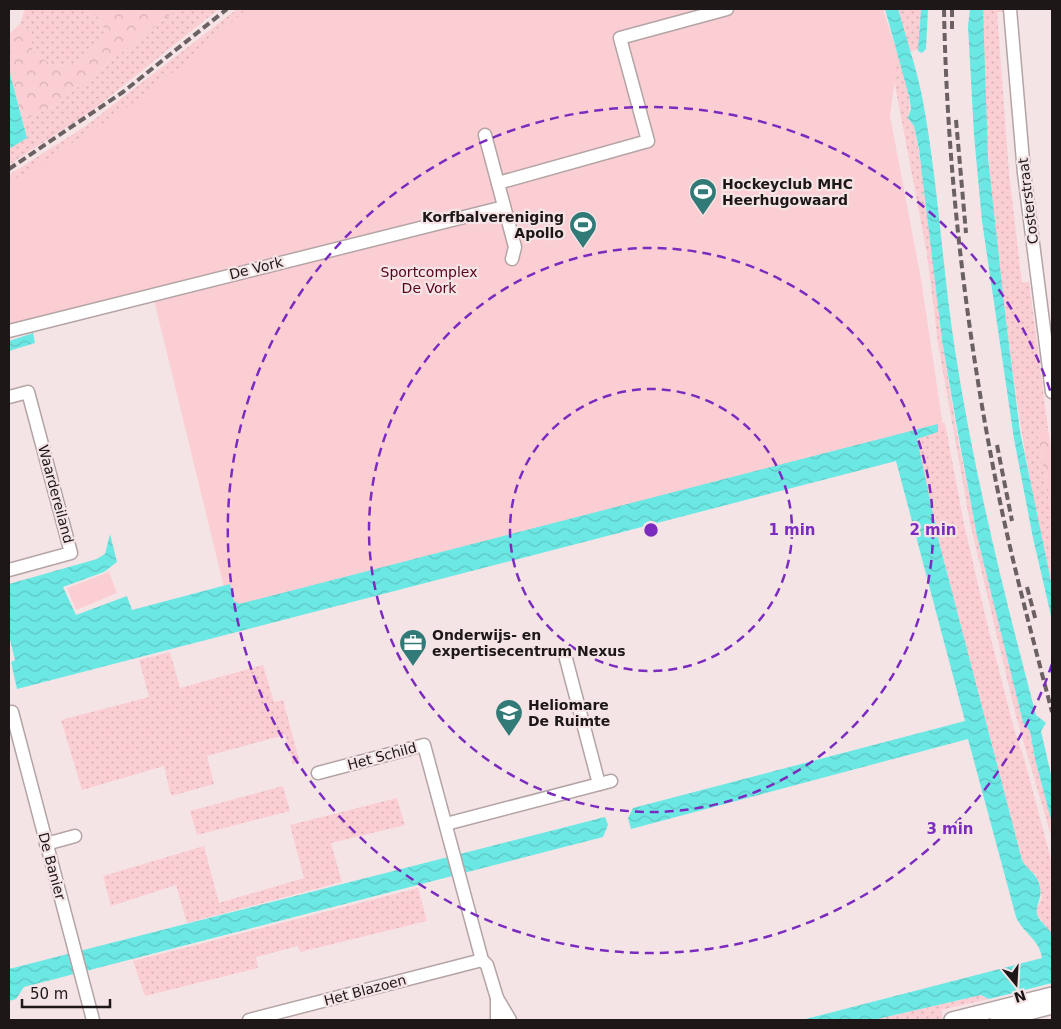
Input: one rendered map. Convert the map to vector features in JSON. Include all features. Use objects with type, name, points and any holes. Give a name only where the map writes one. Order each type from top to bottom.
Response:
[{"type":"main road","points":[[952,1020],[1052,995]]},
{"type":"main road","points":[[998,1020],[1052,1006]]},
{"type":"street","points":[[498,183],[648,141],[620,38],[727,9]]},
{"type":"street","name":"Costerstraat","points":[[1010,9],[1024,173],[1052,392]]},
{"type":"street","points":[[485,135],[515,247],[512,259]]},
{"type":"street","name":"De Vork","points":[[9,331],[504,207]]},
{"type":"street","name":"Waardereiland","points":[[9,397],[28,392],[71,553],[9,570]]},
{"type":"street","points":[[446,824],[605,783],[565,655]]},
{"type":"street","name":"De Banier","points":[[12,712],[93,1020]]},
{"type":"street","name":"Het Schild","points":[[318,773],[424,745],[482,960],[487,965],[497,998],[510,1020]]},
{"type":"street","points":[[46,844],[75,836]]},
{"type":"street","name":"Het Blazoen","points":[[249,1020],[482,960]]},
{"type":"street","name":"Het Schild","points":[[497,998],[497,1020]]},
{"type":"green space","points":[[25,9],[84,9],[97,16],[105,30],[92,51],[83,59],[73,64],[53,64],[42,59],[32,49],[32,33],[20,24]]},
{"type":"green space","points":[[84,9],[177,9],[55,105],[23,121],[9,70],[9,34],[20,24],[32,33],[32,49],[42,59],[53,64],[73,64],[83,59],[92,51],[105,30],[97,16]]},
{"type":"green space","points":[[177,9],[219,9],[94,109],[9,165],[9,149],[27,138],[23,121],[55,105]]},
{"type":"green space","points":[[237,9],[271,9],[206,61],[9,188],[9,175],[87,125]]},
{"type":"green space","name":"Sportcomplex De Vork","points":[[247,9],[883,9],[898,56],[890,116],[921,279],[943,426],[230,612],[153,296],[9,332],[9,183],[124,110],[199,52]]},
{"type":"green space","points":[[898,9],[921,9],[919,49],[909,52]]},
{"type":"green space","points":[[983,9],[1005,9],[1005,12],[997,12],[1009,173],[1022,283],[1029,282],[1048,428],[1037,430],[1052,519],[1052,586],[1034,503],[1003,293],[986,130]]},
{"type":"green space","points":[[898,56],[909,94],[908,118],[914,126],[921,163],[942,340],[956,428],[977,536],[1023,722],[1030,731],[1035,759],[1052,823],[1052,839],[1016,716],[970,523],[938,344],[927,254],[890,59]]},
{"type":"green space","points":[[945,423],[964,524],[988,627],[1014,729],[1024,758],[1052,863],[1052,935],[1037,915],[1037,909],[1042,897],[1036,875],[1025,867],[1022,860],[939,542],[916,439],[938,432],[938,424]]},
{"type":"green space","points":[[1048,428],[1052,455],[1052,519],[1037,430]]},
{"type":"green space","points":[[109,572],[117,593],[76,610],[67,588]]},
{"type":"green space","points":[[170,652],[180,688],[263,665],[274,702],[283,700],[300,763],[293,764],[285,735],[207,756],[214,784],[171,796],[164,766],[82,790],[61,720],[149,697],[139,660]]},
{"type":"green space","points":[[283,786],[290,811],[197,835],[190,811]]},
{"type":"green space","points":[[397,798],[405,825],[331,843],[342,882],[187,923],[176,885],[111,906],[103,876],[204,846],[219,903],[304,878],[290,825]]},
{"type":"green space","points":[[418,888],[427,921],[300,952],[298,946],[256,957],[258,968],[145,996],[133,961]]},
{"type":"green space","points":[[981,995],[989,999],[941,1010],[943,1019],[873,1020]]},
{"type":"water","points":[[885,9],[898,9],[922,96],[932,159],[955,350],[971,442],[991,534],[1036,715],[1046,723],[1041,731],[1052,779],[1052,823],[1035,759],[1030,731],[1023,722],[977,536],[942,340],[919,149],[914,126],[908,118],[911,108],[909,96]]},
{"type":"water","points":[[921,9],[928,9],[926,49],[922,53],[918,51]]},
{"type":"water","points":[[970,9],[983,9],[988,157],[1006,321],[1020,431],[1052,586],[1052,620],[1033,538],[1014,439],[982,221],[974,135],[968,26]]},
{"type":"water","points":[[9,70],[27,138],[9,149]]},
{"type":"water","points":[[33,333],[35,343],[9,351],[9,341]]},
{"type":"water","points":[[938,424],[938,432],[917,439],[939,542],[1022,860],[1037,878],[1041,891],[1037,914],[1050,930],[1052,936],[1052,983],[989,999],[981,995],[873,1020],[802,1020],[1042,958],[1035,941],[1016,917],[968,739],[631,829],[628,818],[633,808],[965,721],[896,461],[17,689],[11,662],[15,660],[9,636],[9,584],[97,559],[105,554],[110,534],[117,562],[104,572],[63,587],[76,615],[127,596],[132,610],[230,584],[234,601],[239,604]]},
{"type":"water","points":[[605,817],[608,825],[603,837],[24,987],[16,999],[9,1001],[9,969]]},
{"type":"railway","points":[[9,169],[123,92],[227,9]]},
{"type":"railway","points":[[944,9],[949,130],[954,191],[976,372],[1004,520],[1052,712]]},
{"type":"railway","points":[[952,9],[952,31]]},
{"type":"railway","points":[[956,120],[966,233]]},
{"type":"railway","points":[[997,445],[1012,521]]},
{"type":"railway","points":[[1027,587],[1036,621]]},
{"type":"place","name":"Hockeyclub MHC Heerhugowaard","points":[[703,216]]},
{"type":"place","name":"Korfbalvereniging Apollo","points":[[583,249]]},
{"type":"place","name":"Onderwijs- en expertisecentrum Nexus","points":[[413,667]]},
{"type":"place","name":"Heliomare De Ruimte","points":[[509,737]]}]
